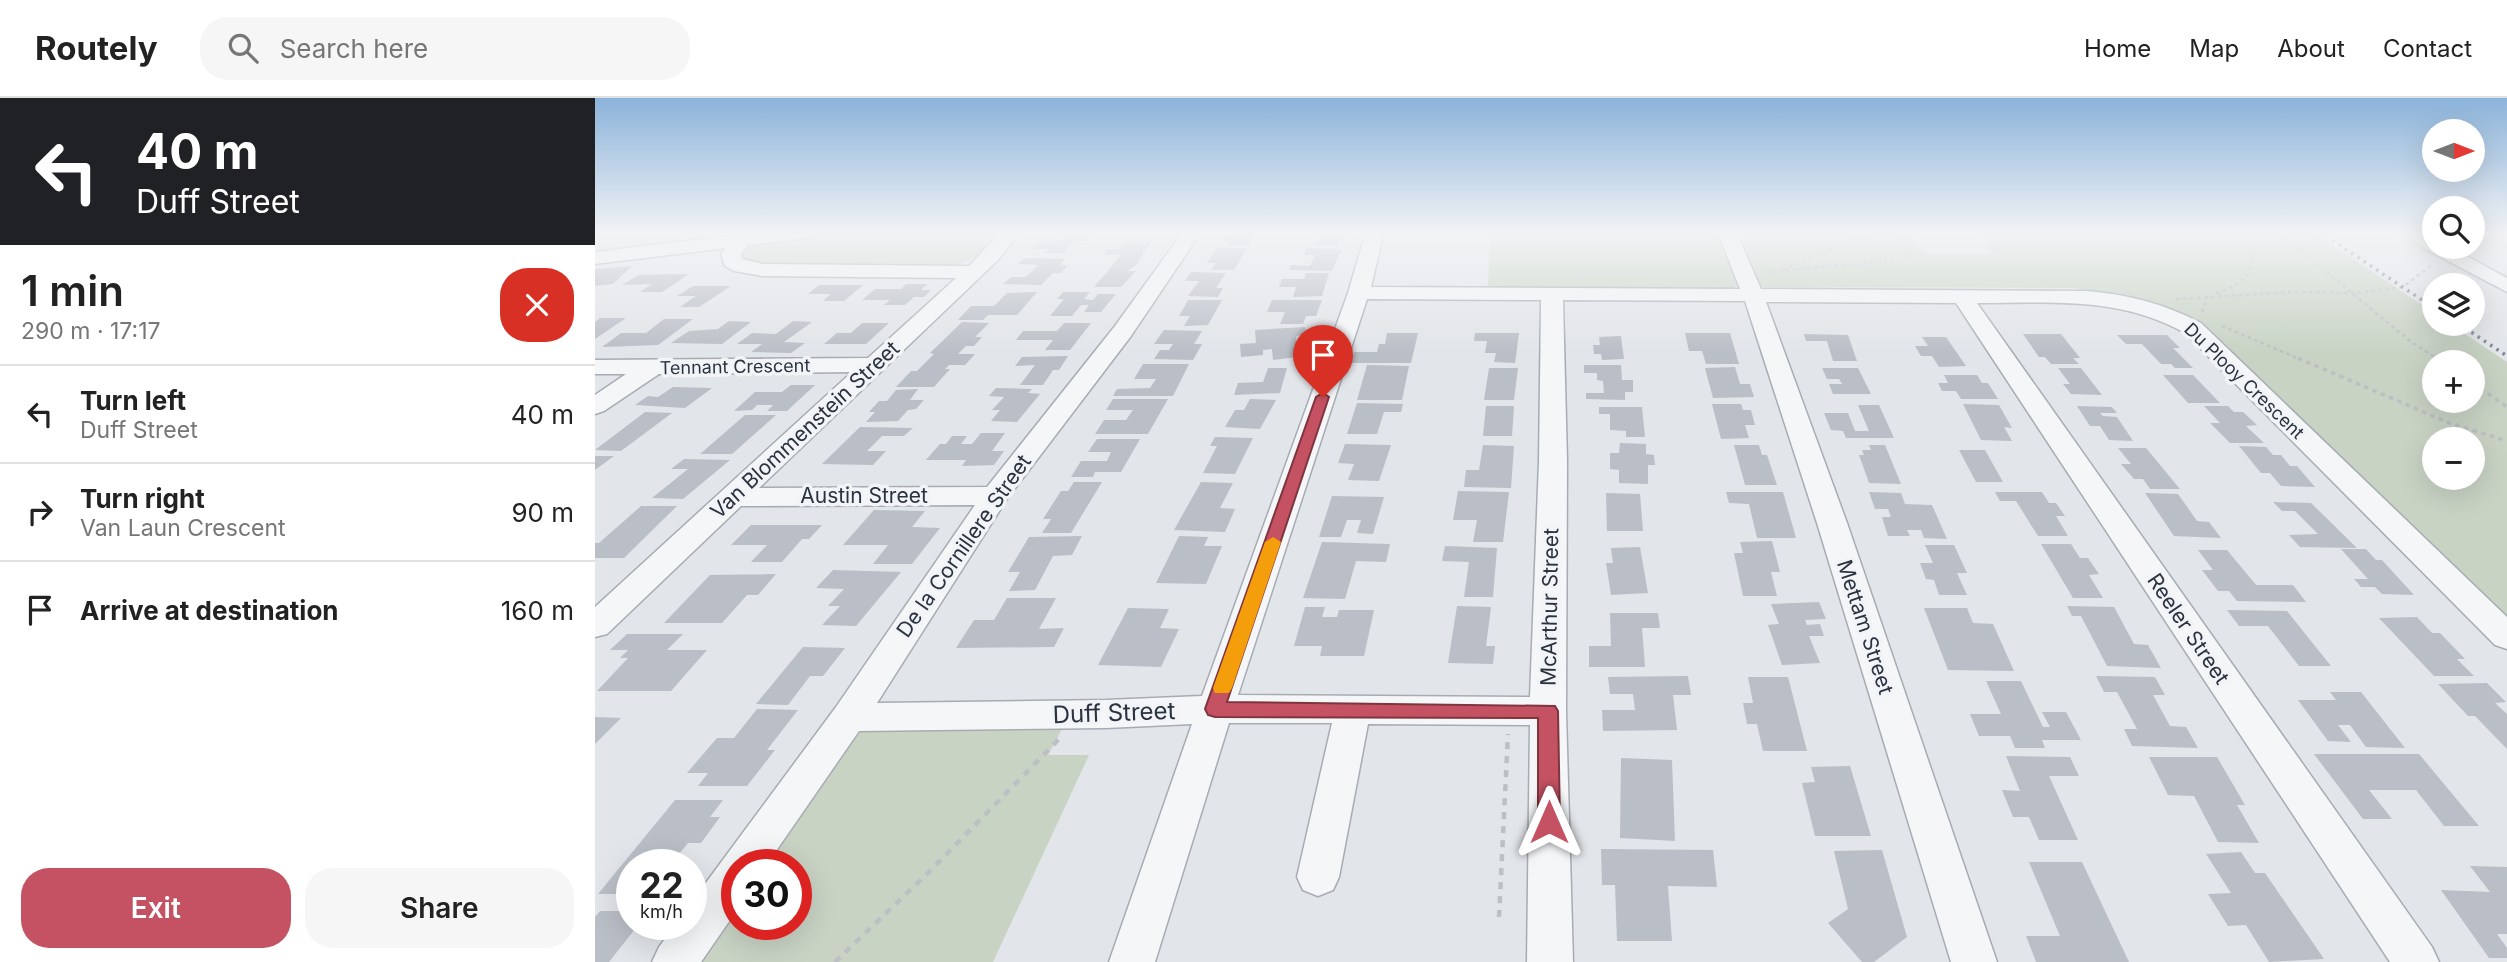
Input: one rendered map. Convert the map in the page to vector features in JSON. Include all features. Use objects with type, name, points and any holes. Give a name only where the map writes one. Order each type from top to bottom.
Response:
[{"type":"street","name":"Van Blommenstein Street","points":[[595,626],[974,272]]},
{"type":"street","name":"De la Cornillere Street","points":[[755,849],[849,717],[995,496],[1123,331],[1164,272]]},
{"type":"street","points":[[1132,962],[1215,709],[1364,272]]},
{"type":"street","name":"Mettam Street","points":[[1743,272],[1832,523],[1974,962]]},
{"type":"street","points":[[2482,272],[2507,286]]},
{"type":"street","name":"Du Plooy Crescent","points":[[1359,293],[1552,294],[1748,284],[1962,296],[2086,297],[2143,305],[2166,312],[2193,328],[2507,637]]},
{"type":"street","name":"McArthur Street","points":[[1550,962],[1548,711],[1553,461],[1552,294]]},
{"type":"street","name":"Reeler Street","points":[[1962,296],[2416,962]]},
{"type":"street","name":"Tennant Crescent","points":[[595,367],[875,365]]},
{"type":"street","points":[[595,406],[651,368]]},
{"type":"street","name":"Austin Street","points":[[733,497],[995,496]]},
{"type":"street","name":"Duff Street","points":[[849,717],[1106,714],[1215,709],[1548,711]]},
{"type":"street","points":[[1318,877],[1353,709]]},
{"type":"street","points":[[675,962],[721,897]]},
{"type":"path","points":[[1748,284],[1778,272]]},
{"type":"path","points":[[2248,272],[2246,278],[2236,286],[2208,295],[2200,311],[2209,321],[2447,422],[2507,441]]},
{"type":"path","points":[[2329,272],[2424,350]]},
{"type":"path","points":[[2143,305],[2208,295],[2355,293],[2403,287],[2423,272]]},
{"type":"path","points":[[2209,321],[2212,346]]},
{"type":"path","points":[[2485,391],[2507,407]]},
{"type":"path","points":[[1499,918],[1509,711]]},
{"type":"path","points":[[835,962],[930,871],[1020,776],[1078,722],[1106,714]]},
{"type":"green space","points":[[1489,272],[1735,272],[1740,285],[1732,288],[1488,287]]},
{"type":"green space","points":[[1752,272],[2373,272],[2422,305],[2422,336],[2468,336],[2507,362],[2507,626],[2195,327],[2114,295],[2074,288],[1765,287],[1756,284]]},
{"type":"green space","points":[[1068,718],[1048,755],[1089,755],[993,962],[689,962],[721,917],[721,940],[812,940],[812,849],[768,849],[836,752],[870,725]]},
{"type":"building","points":[[595,272],[625,272],[613,284],[595,286]]},
{"type":"building","points":[[1031,272],[1062,272],[1053,273],[1041,285],[1003,284],[1011,277],[1026,277]]},
{"type":"building","points":[[1106,272],[1135,272],[1121,287],[1094,287]]},
{"type":"building","points":[[1191,272],[1226,273],[1216,288],[1223,288],[1218,297],[1188,296],[1199,281],[1185,281]]},
{"type":"building","points":[[1306,273],[1329,273],[1322,296],[1293,297],[1296,287],[1279,287],[1282,279],[1304,279]]},
{"type":"building","points":[[689,274],[662,292],[640,292],[652,284],[622,285],[638,275]]},
{"type":"building","points":[[906,284],[927,284],[921,290],[931,290],[924,297],[914,297],[905,305],[884,305],[890,300],[862,300],[875,289],[901,289]]},
{"type":"building","points":[[819,285],[863,285],[844,301],[823,301],[831,294],[808,294]]},
{"type":"building","points":[[693,286],[731,286],[699,307],[680,307],[696,296],[677,296]]},
{"type":"building","points":[[1037,292],[1017,315],[988,315],[983,320],[958,320],[971,306],[994,306],[1007,293]]},
{"type":"building","points":[[1063,292],[1090,292],[1084,299],[1093,300],[1098,294],[1116,294],[1101,312],[1084,312],[1089,305],[1081,305],[1072,316],[1050,316],[1064,299],[1057,299]]},
{"type":"building","points":[[1188,300],[1222,300],[1208,325],[1184,326],[1190,316],[1179,316]]},
{"type":"building","points":[[1272,300],[1322,300],[1316,316],[1306,316],[1303,324],[1280,324],[1285,312],[1267,312]]},
{"type":"building","points":[[600,318],[626,318],[595,339],[595,322]]},
{"type":"building","points":[[664,319],[693,319],[658,345],[602,347],[621,333],[646,333]]},
{"type":"building","points":[[729,321],[751,322],[722,344],[671,343],[689,331],[718,329]]},
{"type":"building","points":[[793,321],[812,322],[784,342],[805,343],[791,353],[751,352],[762,344],[737,344],[752,333],[776,334]]},
{"type":"building","points":[[962,322],[989,323],[975,337],[982,337],[974,346],[966,346],[958,354],[975,354],[965,365],[949,365],[945,369],[950,369],[934,387],[896,387],[911,371],[917,371],[934,354],[930,353]]},
{"type":"building","points":[[862,323],[889,323],[866,344],[824,344],[837,333],[851,333]]},
{"type":"building","points":[[1064,323],[1091,323],[1070,350],[1045,350],[1053,340],[1016,340],[1023,331],[1057,331]]},
{"type":"building","points":[[1305,327],[1306,335],[1296,336],[1298,357],[1273,360],[1272,349],[1263,350],[1263,355],[1241,357],[1240,344],[1256,343],[1255,330]]},
{"type":"building","points":[[1164,330],[1202,331],[1194,344],[1202,344],[1193,360],[1154,359],[1160,350],[1169,350],[1173,344],[1154,344]]},
{"type":"building","points":[[1387,333],[1418,333],[1411,363],[1351,363],[1354,352],[1377,352],[1379,344],[1385,344]]},
{"type":"building","points":[[1475,333],[1519,333],[1515,363],[1494,362],[1496,353],[1485,353],[1487,341],[1474,341]]},
{"type":"building","points":[[1685,333],[1730,333],[1739,364],[1706,364],[1702,351],[1689,351]]},
{"type":"building","points":[[1804,334],[1848,335],[1857,361],[1833,361],[1827,341],[1806,341]]},
{"type":"building","points":[[2023,334],[2061,334],[2080,358],[2073,358],[2079,364],[2051,364],[2045,357],[2039,357]]},
{"type":"building","points":[[2117,335],[2167,335],[2180,348],[2173,348],[2193,368],[2175,368],[2171,364],[2161,364],[2142,344],[2126,344]]},
{"type":"building","points":[[1621,336],[1624,359],[1602,360],[1601,354],[1594,354],[1593,345],[1600,345],[1599,337]]},
{"type":"building","points":[[1922,337],[1946,337],[1966,366],[1939,367],[1932,356],[1921,356],[1915,346],[1928,346]]},
{"type":"building","points":[[1068,356],[1059,370],[1053,370],[1043,385],[1020,385],[1035,365],[1015,366],[1022,357]]},
{"type":"building","points":[[1143,364],[1189,364],[1173,396],[1113,396],[1117,389],[1150,388],[1156,379],[1134,379]]},
{"type":"building","points":[[1367,365],[1409,366],[1402,400],[1357,400]]},
{"type":"building","points":[[1584,365],[1621,365],[1622,380],[1633,380],[1633,392],[1625,392],[1625,400],[1586,399],[1586,393],[1604,393],[1603,381],[1597,380],[1597,373],[1584,373]]},
{"type":"building","points":[[1735,367],[1740,384],[1750,384],[1754,397],[1713,398],[1705,368]]},
{"type":"building","points":[[1268,368],[1287,368],[1280,393],[1234,395],[1238,383],[1263,382]]},
{"type":"building","points":[[1489,368],[1518,368],[1514,400],[1484,400]]},
{"type":"building","points":[[1822,368],[1858,368],[1871,394],[1833,394],[1829,384],[1842,384],[1839,379],[1827,379]]},
{"type":"building","points":[[2058,368],[2081,368],[2102,395],[2071,394],[2063,384],[2070,384]]},
{"type":"building","points":[[1944,375],[1977,375],[1982,383],[1988,383],[1998,399],[1961,399],[1956,391],[1942,391],[1938,383],[1948,383]]},
{"type":"building","points":[[2163,375],[2193,375],[2220,403],[2188,403]]},
{"type":"building","points":[[791,385],[815,385],[787,411],[767,411],[773,405],[757,405],[752,410],[734,411],[755,392],[782,392]]},
{"type":"building","points":[[673,387],[712,388],[685,408],[635,405],[648,396],[658,397]]},
{"type":"building","points":[[996,388],[1032,389],[1028,393],[1040,394],[1017,422],[991,421],[1000,410],[992,410],[1004,397],[989,396]]},
{"type":"building","points":[[918,389],[910,400],[924,400],[916,409],[908,410],[898,421],[866,422],[875,412],[869,412],[879,401],[887,401],[896,390]]},
{"type":"building","points":[[1113,399],[1168,399],[1148,434],[1095,434],[1104,420],[1126,420],[1133,410],[1106,410]]},
{"type":"building","points":[[1250,399],[1276,400],[1260,429],[1225,427],[1235,410],[1244,410]]},
{"type":"building","points":[[1357,403],[1403,404],[1401,412],[1384,412],[1377,434],[1347,434]]},
{"type":"building","points":[[1712,404],[1741,404],[1743,410],[1751,410],[1755,425],[1745,425],[1749,438],[1721,439]]},
{"type":"building","points":[[1963,404],[1999,405],[2012,428],[2004,427],[2012,441],[1981,440]]},
{"type":"building","points":[[1858,405],[1879,405],[1894,438],[1846,438],[1843,431],[1831,430],[1824,413],[1848,413],[1855,431],[1869,431]]},
{"type":"building","points":[[1486,406],[1514,406],[1512,436],[1483,436]]},
{"type":"building","points":[[2077,406],[2112,407],[2117,413],[2100,413],[2103,416],[2117,417],[2133,441],[2109,440],[2100,426],[2090,426]]},
{"type":"building","points":[[2204,406],[2228,406],[2234,412],[2243,412],[2257,425],[2246,426],[2264,443],[2230,443],[2210,423],[2220,423]]},
{"type":"building","points":[[1599,407],[1642,407],[1645,437],[1626,437],[1626,431],[1610,430],[1610,414],[1599,414]]},
{"type":"building","points":[[645,412],[672,413],[621,451],[595,450]]},
{"type":"building","points":[[745,415],[776,415],[732,454],[700,454]]},
{"type":"building","points":[[860,427],[913,428],[904,436],[882,436],[867,451],[886,451],[873,465],[822,464]]},
{"type":"building","points":[[981,433],[1005,433],[992,451],[1004,451],[994,465],[962,466],[966,460],[926,460],[940,444],[946,444],[952,436],[967,436],[961,444],[972,444]]},
{"type":"building","points":[[1215,437],[1253,438],[1235,474],[1203,473],[1217,446],[1210,446]]},
{"type":"building","points":[[1097,439],[1140,439],[1121,472],[1095,472],[1093,477],[1071,477],[1081,461],[1107,461],[1111,452],[1088,452]]},
{"type":"building","points":[[1620,443],[1646,444],[1646,454],[1654,455],[1655,465],[1648,465],[1648,484],[1619,483],[1619,470],[1610,469],[1610,453],[1619,453]]},
{"type":"building","points":[[1345,444],[1391,445],[1379,481],[1348,480],[1354,464],[1338,463]]},
{"type":"building","points":[[1483,445],[1514,446],[1511,488],[1464,487],[1466,470],[1479,470]]},
{"type":"building","points":[[1734,445],[1759,445],[1762,455],[1767,455],[1777,485],[1745,485]]},
{"type":"building","points":[[1869,445],[1885,445],[1901,484],[1869,483],[1859,455],[1864,455],[1862,450],[1871,450]]},
{"type":"building","points":[[2239,446],[2266,447],[2273,455],[2281,455],[2290,466],[2297,466],[2315,487],[2281,486],[2270,473],[2261,473]]},
{"type":"building","points":[[2118,448],[2146,448],[2180,489],[2150,489],[2143,479],[2134,479],[2121,464],[2131,464]]},
{"type":"building","points":[[1959,450],[1985,450],[2003,482],[1976,482]]},
{"type":"building","points":[[595,456],[614,456],[595,470]]},
{"type":"building","points":[[684,459],[730,460],[683,499],[652,498],[688,469],[671,469]]},
{"type":"building","points":[[1074,482],[1102,482],[1071,533],[1042,533],[1051,519],[1043,519],[1061,491],[1068,491]]},
{"type":"building","points":[[1201,482],[1233,483],[1220,508],[1235,509],[1225,532],[1174,530]]},
{"type":"building","points":[[1458,491],[1509,492],[1503,542],[1473,542],[1477,520],[1453,520]]},
{"type":"building","points":[[1726,492],[1783,492],[1796,538],[1757,538],[1749,504],[1729,503]]},
{"type":"building","points":[[1869,492],[1901,493],[1905,504],[1932,505],[1947,539],[1924,538],[1921,530],[1907,530],[1910,536],[1888,536],[1882,517],[1891,517],[1888,509],[1875,509]]},
{"type":"building","points":[[1995,492],[2042,492],[2049,503],[2056,503],[2065,516],[2056,516],[2068,536],[2038,536],[2016,501],[2000,501]]},
{"type":"building","points":[[1606,493],[1640,494],[1643,531],[1607,531]]},
{"type":"building","points":[[2145,493],[2178,494],[2197,521],[2209,522],[2221,538],[2174,536]]},
{"type":"building","points":[[1332,496],[1384,497],[1373,534],[1357,533],[1361,520],[1347,520],[1341,537],[1319,537]]},
{"type":"building","points":[[2273,502],[2311,503],[2357,548],[2300,547],[2289,535],[2318,534],[2295,511],[2282,511]]},
{"type":"building","points":[[641,506],[677,506],[624,558],[595,558],[595,543],[599,543]]},
{"type":"building","points":[[874,510],[925,511],[912,527],[940,528],[912,564],[873,564],[888,545],[843,545]]},
{"type":"building","points":[[751,525],[822,525],[809,539],[802,539],[782,562],[751,562],[767,545],[731,545]]},
{"type":"building","points":[[1082,536],[1072,555],[1053,556],[1035,590],[1009,591],[1020,572],[1008,572],[1029,537]]},
{"type":"building","points":[[1179,536],[1208,537],[1204,546],[1222,546],[1206,584],[1156,583]]},
{"type":"building","points":[[1772,541],[1780,572],[1771,572],[1777,596],[1743,596],[1734,553],[1743,553],[1740,542]]},
{"type":"building","points":[[1322,542],[1390,544],[1386,562],[1356,561],[1345,599],[1303,598]]},
{"type":"building","points":[[2041,544],[2071,544],[2080,558],[2088,558],[2099,574],[2089,575],[2103,598],[2073,598]]},
{"type":"building","points":[[1925,545],[1954,545],[1967,573],[1957,573],[1967,595],[1939,595],[1934,580],[1926,579],[1920,563],[1933,563]]},
{"type":"building","points":[[1445,546],[1497,548],[1493,597],[1464,597],[1469,562],[1442,561]]},
{"type":"building","points":[[1640,547],[1648,593],[1611,595],[1606,563],[1613,563],[1611,548]]},
{"type":"building","points":[[2341,549],[2366,549],[2376,560],[2382,560],[2414,595],[2382,594],[2375,587],[2361,587],[2354,579],[2368,579]]},
{"type":"building","points":[[2198,550],[2227,550],[2256,585],[2293,585],[2306,602],[2237,601],[2229,591],[2218,591],[2202,570],[2213,570]]},
{"type":"building","points":[[833,570],[901,572],[856,626],[822,625],[840,606],[828,606],[844,589],[816,588]]},
{"type":"building","points":[[776,574],[758,595],[747,595],[722,623],[664,623],[710,575]]},
{"type":"building","points":[[1007,598],[1056,598],[1039,629],[1064,628],[1054,647],[956,648],[974,620],[994,620]]},
{"type":"building","points":[[1819,602],[1826,619],[1805,620],[1807,625],[1820,624],[1824,636],[1809,636],[1820,663],[1782,665],[1768,625],[1779,624],[1771,604]]},
{"type":"building","points":[[1457,606],[1491,607],[1486,646],[1495,646],[1493,664],[1448,663]]},
{"type":"building","points":[[2067,606],[2114,607],[2134,644],[2148,645],[2161,668],[2107,666],[2081,616],[2072,616]]},
{"type":"building","points":[[1305,607],[1325,607],[1322,617],[1337,617],[1339,610],[1374,610],[1364,656],[1320,656],[1322,646],[1294,646]]},
{"type":"building","points":[[1128,608],[1169,609],[1160,628],[1179,629],[1161,667],[1098,665]]},
{"type":"building","points":[[1924,608],[1967,608],[1973,623],[1993,624],[2014,671],[1948,670]]},
{"type":"building","points":[[2227,610],[2287,611],[2331,666],[2299,666],[2268,626],[2239,626]]},
{"type":"building","points":[[1610,613],[1658,613],[1660,628],[1642,628],[1645,667],[1589,667],[1589,646],[1611,646]]},
{"type":"building","points":[[2417,617],[2432,633],[2440,633],[2465,659],[2457,659],[2474,676],[2434,676],[2379,618]]},
{"type":"building","points":[[627,634],[683,634],[667,650],[707,650],[671,691],[597,691],[628,658],[620,658],[628,650],[610,650]]},
{"type":"building","points":[[803,647],[845,648],[823,676],[810,676],[788,705],[756,704]]},
{"type":"building","points":[[1688,676],[1691,695],[1673,695],[1677,730],[1603,731],[1602,710],[1635,710],[1633,694],[1610,694],[1608,677]]},
{"type":"building","points":[[2096,676],[2155,677],[2165,695],[2153,695],[2170,726],[2186,727],[2198,748],[2132,746],[2124,729],[2137,729],[2117,692],[2104,692]]},
{"type":"building","points":[[1748,677],[1788,677],[1807,751],[1763,751],[1757,724],[1747,724],[1743,703],[1753,703]]},
{"type":"building","points":[[1986,681],[2021,681],[2043,727],[2050,727],[2042,712],[2066,712],[2081,740],[2042,740],[2045,748],[2015,748],[2010,736],[1979,736],[1970,714],[2001,714]]},
{"type":"building","points":[[2487,683],[2506,702],[2495,703],[2507,714],[2507,749],[2475,716],[2468,716],[2438,684]]},
{"type":"building","points":[[2330,692],[2361,692],[2405,748],[2366,747],[2350,725],[2338,725],[2351,742],[2328,741],[2298,700],[2336,700]]},
{"type":"building","points":[[757,709],[798,710],[767,750],[775,750],[747,786],[698,786],[708,773],[687,773],[717,738],[734,738]]},
{"type":"building","points":[[595,717],[621,718],[595,744]]},
{"type":"building","points":[[2314,754],[2419,754],[2479,826],[2444,826],[2416,790],[2369,790],[2392,819],[2363,819]]},
{"type":"building","points":[[2006,756],[2070,757],[2079,776],[2049,776],[2078,840],[2039,840],[2029,817],[2013,817],[2002,790],[2020,791]]},
{"type":"building","points":[[2149,757],[2217,757],[2245,805],[2237,805],[2259,843],[2218,842],[2194,796],[2168,795]]},
{"type":"building","points":[[1621,758],[1672,760],[1675,841],[1620,838]]},
{"type":"building","points":[[1850,766],[1871,836],[1815,836],[1802,783],[1815,782],[1811,767]]},
{"type":"building","points":[[675,800],[723,800],[710,817],[720,817],[701,843],[688,843],[683,849],[635,849]]},
{"type":"building","points":[[1601,849],[1713,850],[1717,887],[1668,886],[1672,941],[1617,941],[1615,885],[1602,885]]},
{"type":"building","points":[[1882,850],[1907,937],[1874,962],[1862,962],[1828,923],[1848,909],[1834,851]]},
{"type":"building","points":[[2241,852],[2255,873],[2265,873],[2324,959],[2269,962],[2246,925],[2228,926],[2208,894],[2231,893],[2206,854]]},
{"type":"building","points":[[2029,862],[2082,862],[2129,962],[2036,962],[2026,936],[2060,936]]},
{"type":"building","points":[[2470,866],[2507,867],[2507,934],[2497,934],[2507,948],[2507,958],[2489,958],[2441,890],[2490,892]]},
{"type":"building","points":[[616,872],[616,894],[598,894]]},
{"type":"building","points":[[600,911],[616,911],[616,940],[626,940],[609,962],[595,962],[595,917]]},
{"type":"railway","points":[[2380,272],[2422,300]]},
{"type":"railway","points":[[2477,336],[2507,356]]},
{"type":"slow traffic","points":[[1222,688],[1273,542]]},
{"type":"route","points":[[1323,397],[1215,709],[1548,711],[1549,822]]}]
